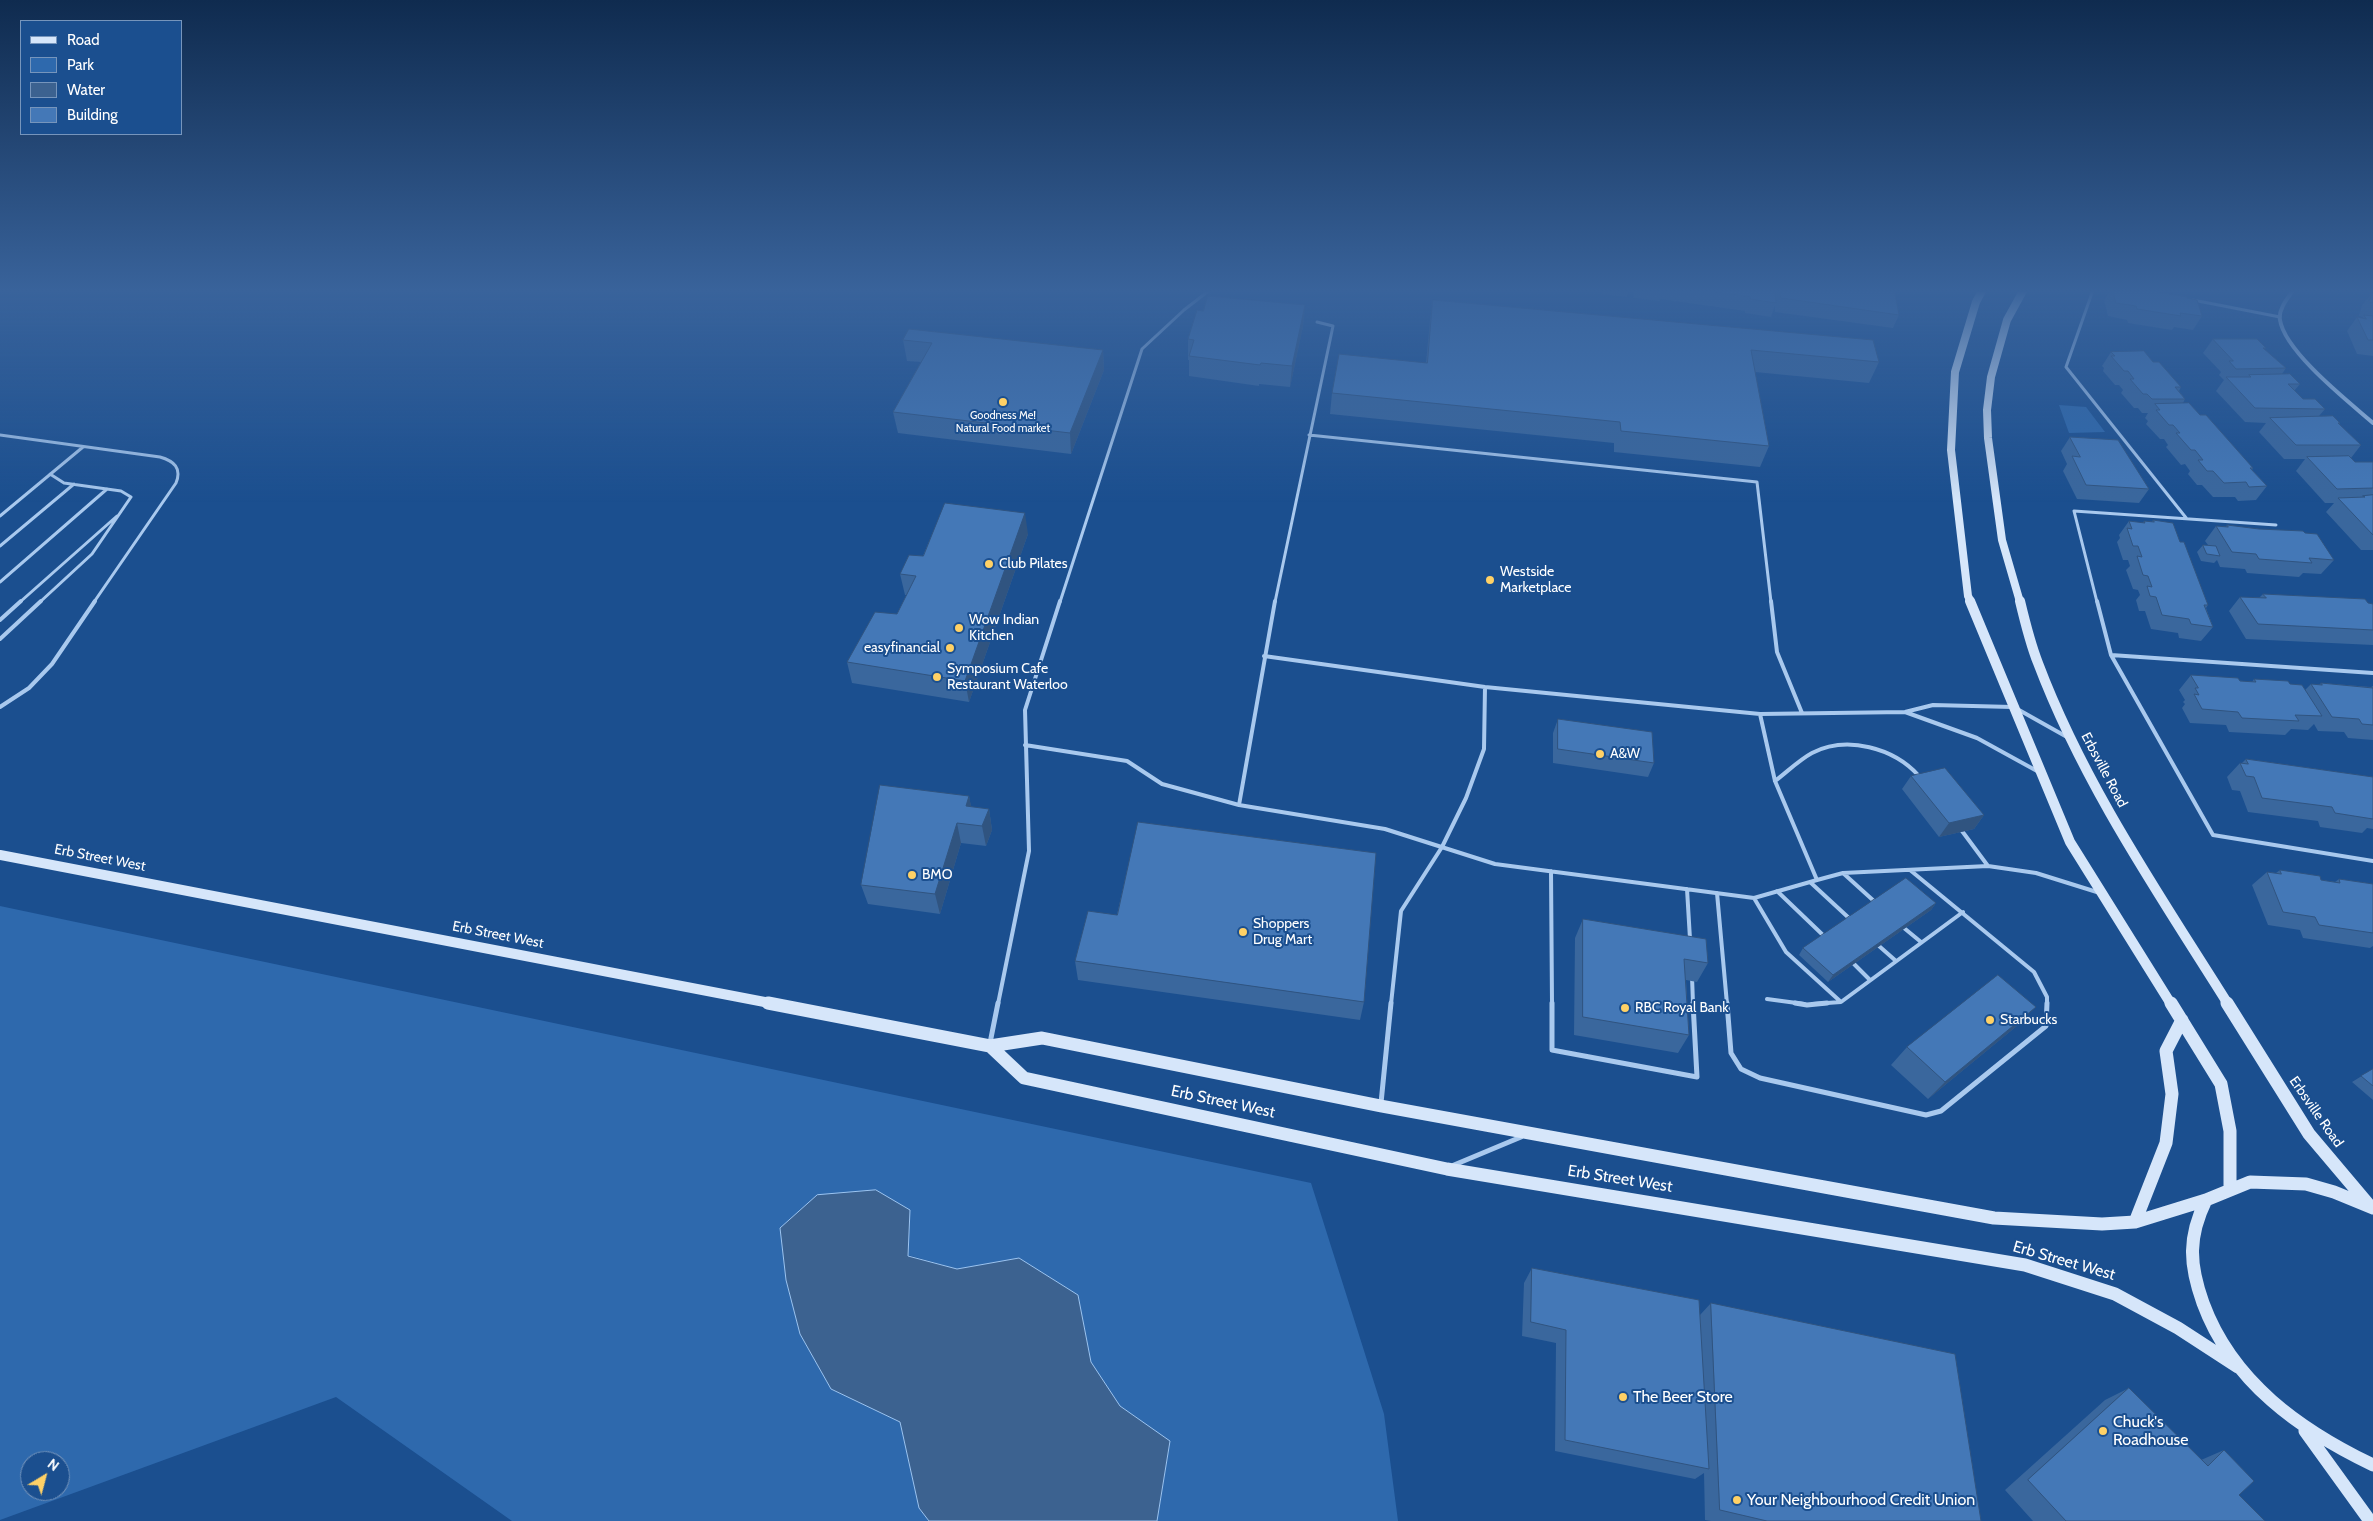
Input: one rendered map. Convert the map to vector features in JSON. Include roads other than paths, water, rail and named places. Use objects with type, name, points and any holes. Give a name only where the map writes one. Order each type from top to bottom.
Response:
[{"type":"main road","points":[[1959,360],[1955,372],[1951,450],[1968,596],[2070,842],[2222,1084],[2230,1131],[2230,1188]]},
{"type":"main road","name":"Erbsville Road","points":[[1996,360],[1991,377],[1987,410],[1988,438],[2002,540],[2037,662],[2070,738],[2122,835],[2286,1099],[2309,1134],[2371,1207]]},
{"type":"main road","name":"Erb Street West","points":[[0,855],[990,1046],[1042,1038],[1381,1106],[1994,1218],[2102,1224],[2135,1222],[2206,1200],[2230,1188],[2250,1182],[2306,1184],[2371,1207]]},
{"type":"main road","points":[[2135,1222],[2166,1143],[2172,1094],[2166,1051],[2182,1020]]},
{"type":"main road","name":"Erb Street West","points":[[990,1046],[1024,1078],[1447,1168],[2025,1265],[2115,1294],[2178,1328],[2238,1367]]},
{"type":"main road","points":[[2206,1200],[2195,1226],[2192,1253],[2195,1278],[2202,1304],[2216,1334],[2238,1367],[2267,1398],[2301,1426],[2341,1450],[2373,1465]]},
{"type":"main road","points":[[2301,1426],[2370,1521]]},
{"type":"street","points":[[2306,360],[2373,423]]},
{"type":"lane","points":[[990,1046],[1030,851],[1025,710],[1138,360]]},
{"type":"lane","points":[[1239,805],[1264,656],[1326,360]]},
{"type":"lane","points":[[2068,360],[2066,367],[2187,519]]},
{"type":"lane","points":[[0,435],[160,457],[172,461],[179,469],[176,483],[52,664],[29,688],[0,707]]},
{"type":"lane","points":[[1309,435],[1756,482],[1777,652],[1802,713]]},
{"type":"lane","points":[[0,516],[83,447]]},
{"type":"lane","points":[[0,639],[92,554],[131,497],[130,494],[64,482],[50,474]]},
{"type":"lane","points":[[0,546],[74,484]]},
{"type":"lane","points":[[0,582],[107,489]]},
{"type":"lane","points":[[0,620],[123,511]]},
{"type":"lane","points":[[2276,525],[2074,511],[2111,655],[2214,835],[2373,861]]},
{"type":"lane","points":[[2111,655],[2373,673]]},
{"type":"lane","points":[[1264,656],[1485,687],[1760,714],[1905,712],[1932,705],[2014,707],[2070,738]]},
{"type":"lane","points":[[1381,1106],[1401,911],[1442,847],[1466,798],[1484,749],[1485,687]]},
{"type":"lane","points":[[1905,712],[1977,738],[2041,772]]},
{"type":"lane","points":[[1760,714],[1775,781],[1816,880]]},
{"type":"lane","points":[[1025,745],[1127,761],[1162,784],[1239,805],[1385,829],[1495,864],[1754,898],[1843,874],[1988,866],[2036,873],[2103,894]]},
{"type":"lane","points":[[1775,781],[1812,752],[1831,747],[1853,746],[1880,750],[1895,755],[1912,765],[1920,778]]},
{"type":"lane","points":[[1962,832],[1988,866]]},
{"type":"lane","points":[[1717,893],[1731,1053],[1741,1069],[1760,1078],[1926,1115],[1941,1111],[2046,1026],[2047,997],[2034,972],[1910,870]]},
{"type":"lane","points":[[1551,871],[1552,1050],[1697,1077],[1691,968]]},
{"type":"lane","points":[[1843,874],[1875,902]]},
{"type":"lane","points":[[1810,882],[1850,920]]},
{"type":"lane","points":[[1687,889],[1690,948]]},
{"type":"lane","points":[[1777,891],[1825,937]]},
{"type":"lane","points":[[1754,898],[1786,952],[1841,1002]]},
{"type":"lane","points":[[1766,999],[1807,1004],[1841,1002],[1963,912]]},
{"type":"lane","points":[[1904,928],[1921,942]]},
{"type":"lane","points":[[1879,946],[1896,961]]},
{"type":"lane","points":[[1854,964],[1870,980]]},
{"type":"lane","points":[[1447,1168],[1530,1133]]},
{"type":"water","points":[[876,1190],[910,1210],[908,1256],[957,1269],[1019,1258],[1078,1295],[1091,1362],[1120,1406],[1170,1441],[1157,1521],[929,1521],[919,1508],[900,1422],[831,1389],[800,1334],[786,1280],[780,1228],[817,1195]]},
{"type":"place","name":"Goodness Me! Natural Food market","points":[[1003,402]]},
{"type":"place","name":"Club Pilates","points":[[989,564]]},
{"type":"place","name":"Westside Marketplace","points":[[1490,580]]},
{"type":"place","name":"Wow Indian Kitchen","points":[[959,628]]},
{"type":"place","name":"easyfinancial","points":[[950,648]]},
{"type":"place","name":"Symposium Cafe Restaurant Waterloo","points":[[937,677]]},
{"type":"place","name":"A&W","points":[[1600,754]]},
{"type":"place","name":"BMO","points":[[912,875]]},
{"type":"place","name":"Shoppers Drug Mart","points":[[1243,932]]},
{"type":"place","name":"RBC Royal Bank","points":[[1625,1008]]},
{"type":"place","name":"Starbucks","points":[[1990,1020]]},
{"type":"place","name":"The Beer Store","points":[[1623,1397]]},
{"type":"place","name":"Chuck's Roadhouse","points":[[2103,1431]]},
{"type":"place","name":"Your Neighbourhood Credit Union","points":[[1737,1500]]}]
